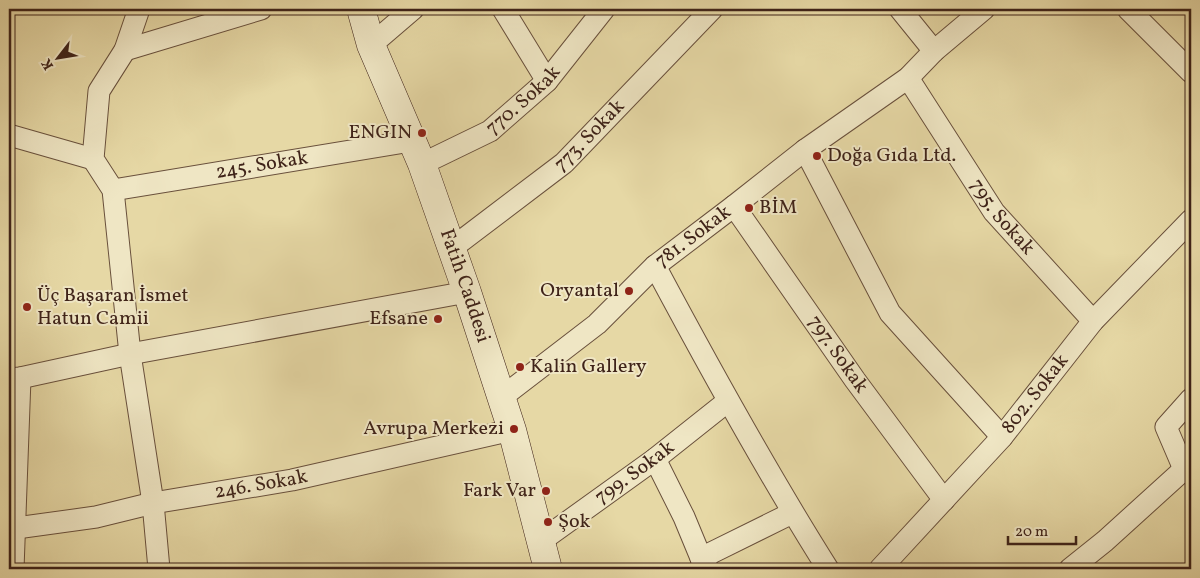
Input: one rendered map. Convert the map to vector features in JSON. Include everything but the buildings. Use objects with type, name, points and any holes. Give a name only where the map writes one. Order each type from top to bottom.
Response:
[{"type":"main road","name":"Fatih Caddesi","points":[[361,9],[371,45],[416,152],[467,292],[512,430],[548,569]]},
{"type":"street","points":[[137,9],[125,50],[98,91],[93,159],[114,190],[130,354],[153,503],[159,569]]},
{"type":"street","points":[[125,50],[261,9]]},
{"type":"street","points":[[371,45],[413,9]]},
{"type":"street","points":[[503,9],[547,81]]},
{"type":"street","name":"770. Sokak","points":[[416,152],[490,131],[547,81],[604,9]]},
{"type":"street","name":"773. Sokak","points":[[452,248],[564,163],[712,9]]},
{"type":"street","points":[[900,9],[934,51]]},
{"type":"street","name":"781. Sokak","points":[[502,397],[597,324],[655,266],[805,150],[908,78],[934,51],[984,9]]},
{"type":"street","points":[[1128,9],[1191,72]]},
{"type":"street","name":"795. Sokak","points":[[908,78],[994,212],[1093,321]]},
{"type":"street","points":[[9,135],[93,159]]},
{"type":"street","points":[[805,150],[890,313],[1002,438]]},
{"type":"street","name":"245. Sokak","points":[[114,190],[416,152]]},
{"type":"street","name":"797. Sokak","points":[[734,206],[855,380],[944,500]]},
{"type":"street","name":"802. Sokak","points":[[880,569],[1002,438],[1093,321],[1191,220]]},
{"type":"street","points":[[655,266],[728,401],[792,513],[828,569]]},
{"type":"street","points":[[13,569],[14,379],[130,354],[467,292]]},
{"type":"street","points":[[1070,569],[1105,541],[1188,466],[1166,426],[1191,399]]},
{"type":"street","name":"799. Sokak","points":[[542,542],[655,459],[728,401]]},
{"type":"street","name":"246. Sokak","points":[[12,529],[96,516],[153,503],[292,480],[512,430]]},
{"type":"street","points":[[655,459],[684,516],[705,564],[792,513]]},
{"type":"place","name":"ENGIN","points":[[422,133]]},
{"type":"place","name":"Doğa Gıda Ltd.","points":[[817,156]]},
{"type":"place","name":"BİM","points":[[749,208]]},
{"type":"place","name":"Oryantal","points":[[629,291]]},
{"type":"place","name":"Üç Başaran İsmet Hatun Camii","points":[[27,307]]},
{"type":"place","name":"Efsane","points":[[438,319]]},
{"type":"place","name":"Kalin Gallery","points":[[520,367]]},
{"type":"place","name":"Avrupa Merkezi","points":[[514,429]]},
{"type":"place","name":"Fark Var","points":[[546,491]]},
{"type":"place","name":"Şok","points":[[548,522]]}]
